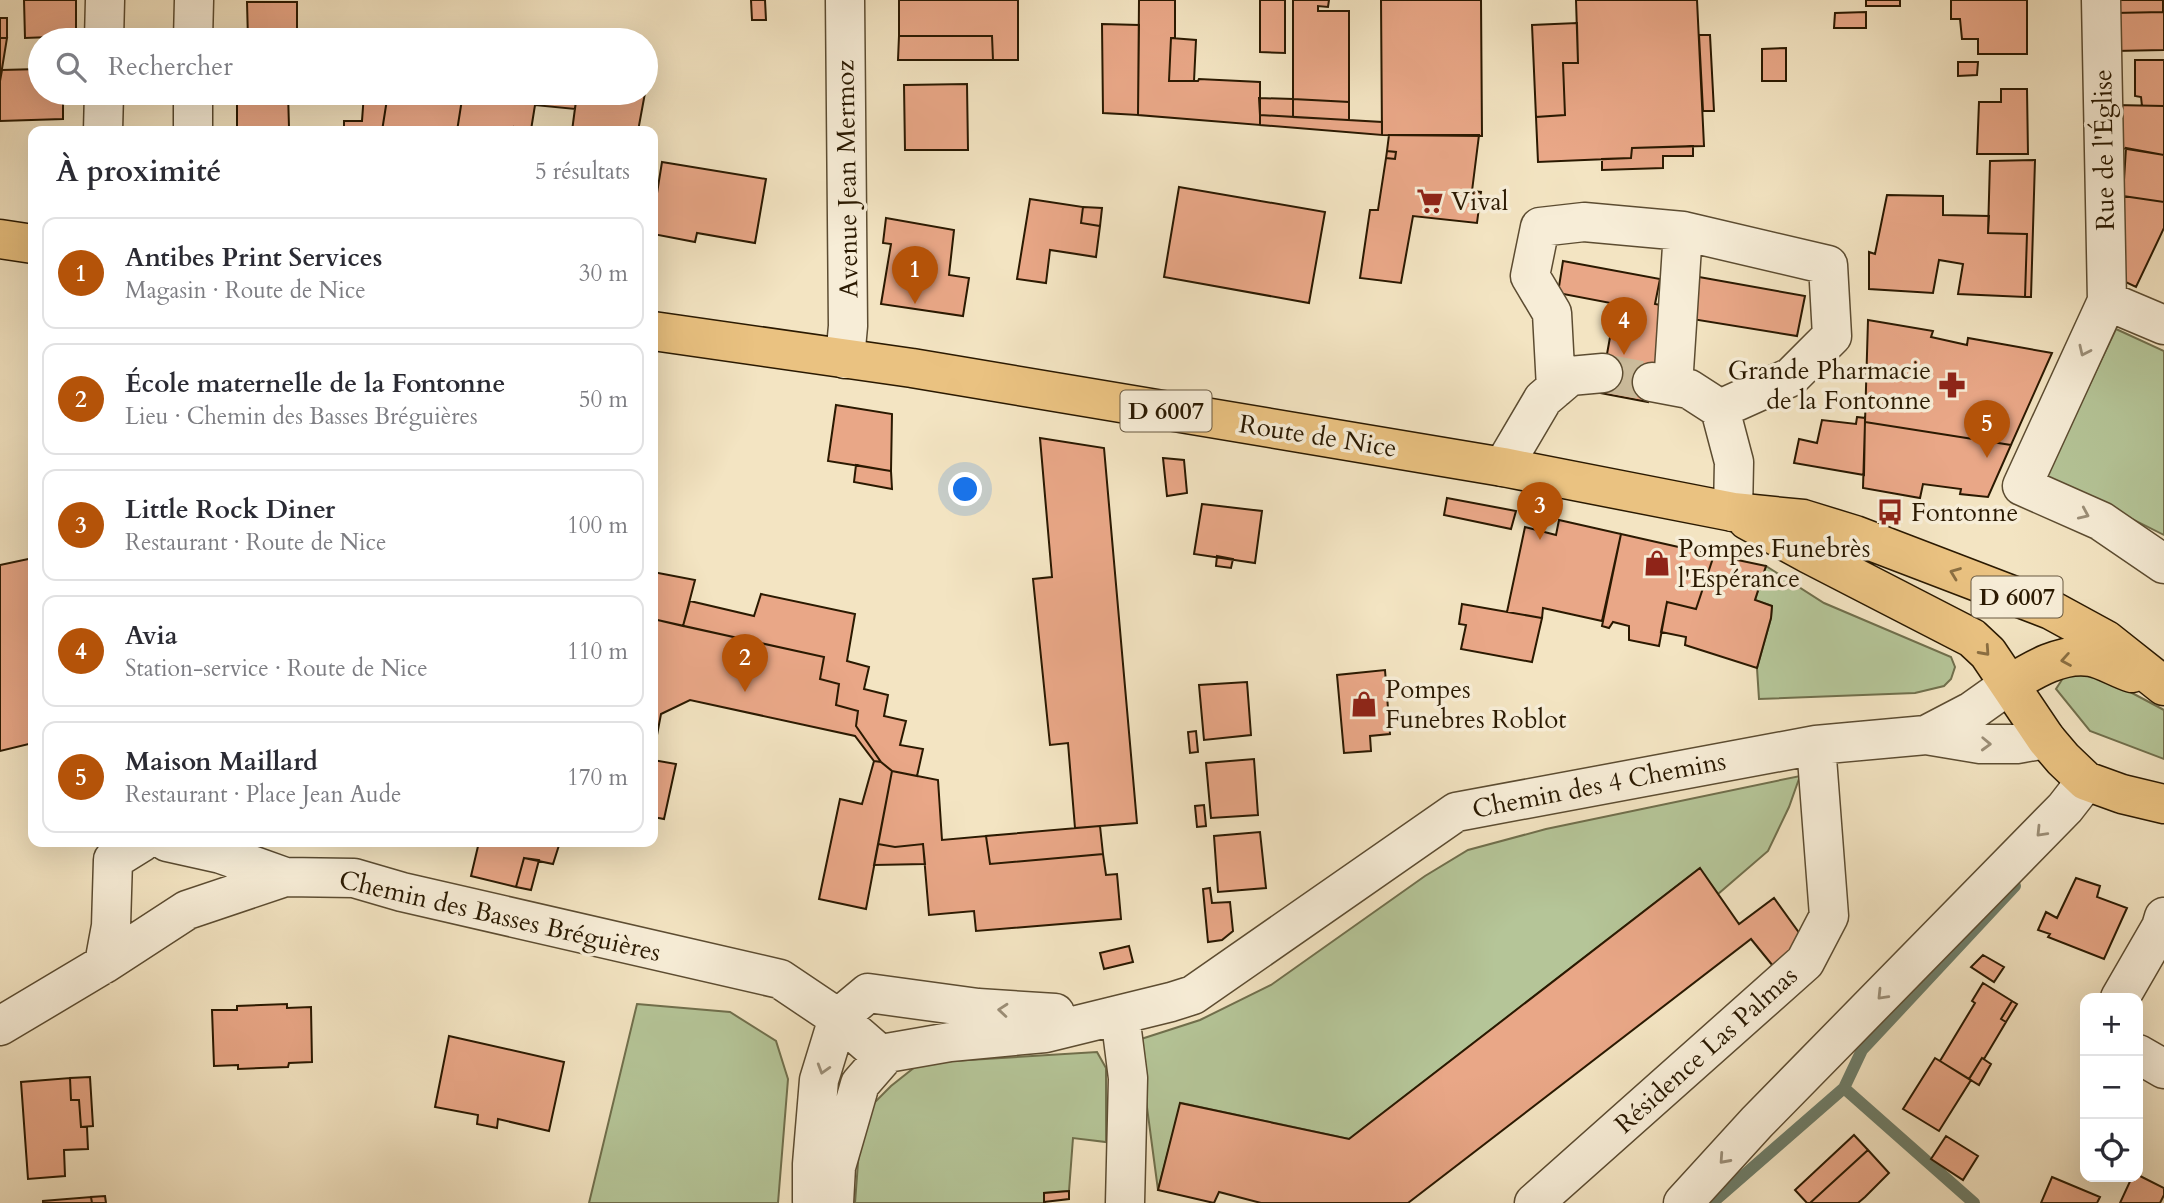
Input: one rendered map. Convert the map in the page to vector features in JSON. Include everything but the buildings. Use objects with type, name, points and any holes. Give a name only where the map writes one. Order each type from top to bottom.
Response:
[{"type":"main road","points":[[0,239],[28,243]]},
{"type":"main road","name":"Route de Nice","points":[[658,332],[845,359],[1503,467],[1733,512]]},
{"type":"main road","name":"D 6007","points":[[1733,512],[1803,519],[1855,535],[2051,610],[2106,640],[2159,683]]},
{"type":"main road","name":"D 6007","points":[[1733,512],[1972,638],[1988,653],[2046,739],[2086,781],[2155,799]]},
{"type":"main road","points":[[2010,684],[2043,665],[2092,657],[2159,683]]},
{"type":"street","points":[[104,28],[105,0]]},
{"type":"street","points":[[193,28],[194,0]]},
{"type":"street","name":"Avenue Jean Mermoz","points":[[845,0],[848,326],[845,359]]},
{"type":"street","name":"Rue de l'Église","points":[[2101,0],[2107,300]]},
{"type":"street","points":[[103,126],[104,105]]},
{"type":"street","points":[[193,105],[193,126]]},
{"type":"street","points":[[1556,388],[1552,313],[1530,276],[1540,227],[1584,222],[1683,231],[1828,265],[1832,336],[1791,377],[1720,409]]},
{"type":"street","points":[[1683,231],[1662,384],[1689,389],[1720,409],[1734,462],[1733,512]]},
{"type":"street","points":[[2164,326],[2107,300],[2022,485],[2101,521],[2164,564]]},
{"type":"street","points":[[1503,467],[1543,399],[1570,376],[1603,373]]},
{"type":"street","points":[[1926,735],[1972,710],[2010,684]]},
{"type":"street","points":[[1926,735],[1980,744],[2017,744],[2046,739]]},
{"type":"street","name":"Chemin des 4 Chemins","points":[[883,1057],[887,1053],[950,1042],[1045,1032],[1193,995],[1456,811],[1816,745],[1926,735]]},
{"type":"street","name":"Résidence Las Palmas","points":[[1534,1203],[1805,962],[1829,916],[1816,745]]},
{"type":"street","points":[[1683,1203],[1757,1122],[2065,808],[2086,781]]},
{"type":"street","points":[[104,964],[111,926],[113,860],[134,847]]},
{"type":"street","points":[[190,847],[221,854],[285,877]]},
{"type":"street","name":"Chemin des Basses Bréguières","points":[[0,1026],[104,964],[187,909],[285,877],[354,878],[402,892],[780,979],[838,1018],[883,1057]]},
{"type":"street","points":[[112,898],[124,923],[151,934]]},
{"type":"street","points":[[2123,993],[2163,923]]},
{"type":"street","name":"Chemin des 4 Chemins","points":[[838,1018],[868,993],[1035,1013],[1120,1015]]},
{"type":"street","points":[[1120,1015],[1128,1078],[1125,1203]]},
{"type":"street","points":[[812,1203],[812,1164],[819,1080],[838,1018]]},
{"type":"street","points":[[2141,1056],[2164,1069]]},
{"type":"street","points":[[834,1203],[836,1167],[860,1084],[883,1057]]},
{"type":"green space","points":[[2116,329],[2164,351],[2164,535],[2046,476]]},
{"type":"green space","points":[[1766,566],[1824,603],[1951,657],[1955,667],[1951,679],[1944,686],[1915,693],[1759,699],[1757,668],[1772,606],[1755,600]]},
{"type":"green space","points":[[2087,669],[2164,710],[2164,759],[2090,731],[2056,689],[2065,675]]},
{"type":"green space","points":[[1800,776],[1768,851],[1718,894],[1699,869],[1349,1139],[1181,1103],[1158,1190],[1138,1040],[1200,1020],[1271,985],[1425,876],[1468,850],[1546,829]]},
{"type":"green space","points":[[637,1004],[730,1012],[776,1041],[788,1079],[778,1203],[589,1203]]},
{"type":"green space","points":[[1097,1052],[1106,1068],[1106,1142],[1073,1138],[1069,1191],[1044,1193],[1045,1203],[855,1203],[860,1136],[872,1105],[920,1063]]},
{"type":"waterway","points":[[1974,1203],[1844,1088],[1862,1050],[2015,886]]},
{"type":"waterway","points":[[1712,1203],[1844,1088]]},
{"type":"tunnel","points":[[1603,373],[1652,382]]},
{"type":"place","name":"Vival","points":[[1430,201]]},
{"type":"place","name":"Antibes Print Services","points":[[915,304]]},
{"type":"place","name":"Avia","points":[[1624,355]]},
{"type":"place","name":"Grande Pharmacie de la Fontonne","points":[[1952,385]]},
{"type":"place","name":"Maison Maillard","points":[[1987,458]]},
{"type":"place","name":"Fontonne","points":[[1890,512]]},
{"type":"place","name":"Little Rock Diner","points":[[1540,540]]},
{"type":"place","name":"Pompes Funebrès l'Espérance","points":[[1657,563]]},
{"type":"place","name":"École maternelle de la Fontonne","points":[[745,692]]},
{"type":"place","name":"Pompes Funebres Roblot","points":[[1364,704]]}]
